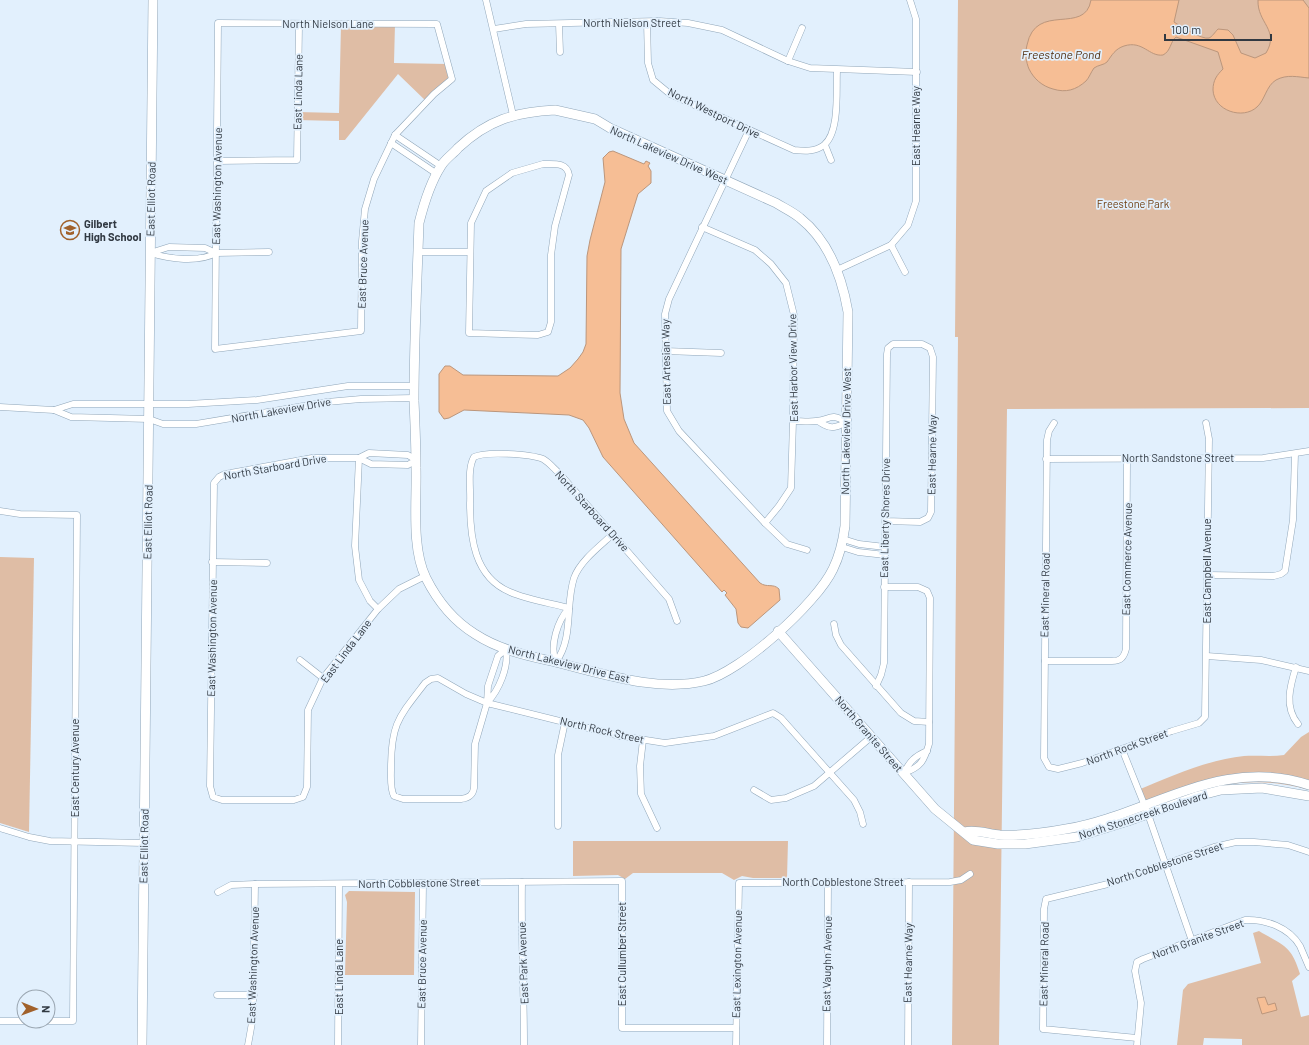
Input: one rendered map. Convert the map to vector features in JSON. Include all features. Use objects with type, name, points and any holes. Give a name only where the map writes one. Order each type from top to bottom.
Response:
[{"type":"street","name":"East Elliot Road","points":[[142,1045],[150,419],[153,0]]},
{"type":"street","points":[[486,0],[513,115]]},
{"type":"street","name":"East Hearne Way","points":[[837,270],[891,245],[908,225],[916,201],[916,19],[910,0]]},
{"type":"street","name":"North Nielson Street","points":[[494,29],[526,24],[646,22],[688,23],[722,30],[788,61],[810,68],[837,71],[917,72]]},
{"type":"street","name":"North Westport Drive","points":[[646,22],[648,63],[653,80],[670,94],[794,150],[811,151],[824,145]]},
{"type":"street","name":"North Nielson Lane","points":[[218,23],[298,25],[437,24]]},
{"type":"street","name":"East Washington Avenue","points":[[215,349],[218,23]]},
{"type":"street","name":"East Bruce Avenue","points":[[215,349],[361,331],[362,241],[365,209],[374,179],[395,135],[434,94],[452,79],[437,24]]},
{"type":"street","points":[[560,24],[560,52]]},
{"type":"street","name":"East Linda Lane","points":[[217,161],[296,160],[298,25]]},
{"type":"street","points":[[788,61],[802,28]]},
{"type":"street","points":[[831,160],[824,145],[835,127],[837,71]]},
{"type":"street","name":"North Lakeview Drive West","points":[[415,393],[419,223],[426,197],[439,170],[467,140],[486,126],[513,115],[531,111],[555,110],[595,119],[610,128],[776,203],[800,218],[818,236],[837,270],[845,293],[848,312],[845,526],[843,543]]},
{"type":"street","name":"East Artesian Way","points":[[748,130],[726,180],[702,227],[669,299],[665,314],[667,411],[679,431],[765,523],[787,544],[807,550]]},
{"type":"street","points":[[395,135],[439,170]]},
{"type":"street","points":[[391,143],[439,170]]},
{"type":"street","points":[[543,164],[560,164],[567,169],[569,178],[555,226],[551,255],[551,322],[548,332],[538,335],[469,333],[469,252],[471,223],[486,191],[512,173],[543,164]]},
{"type":"street","name":"East Harbor View Drive","points":[[702,227],[755,250],[771,264],[786,283],[794,315],[791,488],[765,523]]},
{"type":"street","points":[[891,245],[905,272]]},
{"type":"street","points":[[150,254],[169,248],[206,248],[216,253]]},
{"type":"street","points":[[150,254],[166,258],[206,258],[216,253],[269,252]]},
{"type":"street","points":[[418,252],[469,252]]},
{"type":"street","name":"East Hearne Way","points":[[885,522],[920,522],[928,518],[931,512],[933,357],[930,348],[922,344],[896,344],[888,348]]},
{"type":"street","name":"East Liberty Shores Drive","points":[[876,686],[884,663],[886,356],[888,348]]},
{"type":"street","points":[[665,351],[721,353]]},
{"type":"street","name":"North Lakeview Drive","points":[[54,410],[73,404],[149,405],[249,400],[348,386],[415,393]]},
{"type":"street","name":"North Lakeview Drive","points":[[54,410],[71,417],[150,419],[163,424],[205,424],[327,402],[415,393]]},
{"type":"street","name":"North Lakeview Drive East","points":[[415,393],[417,543],[425,576],[439,599],[460,623],[476,635],[506,649],[607,675],[649,682],[677,684],[704,681],[725,672],[746,659],[818,593],[833,570],[843,543]]},
{"type":"street","points":[[0,407],[54,410]]},
{"type":"street","points":[[793,421],[818,421],[828,417],[838,417],[846,422],[837,428],[828,427],[818,421]]},
{"type":"street","name":"East Mineral Road","points":[[1048,767],[1044,758],[1046,459],[1047,436],[1054,423]]},
{"type":"street","name":"East Campbell Avenue","points":[[1204,720],[1206,711],[1208,575],[1208,435],[1206,423]]},
{"type":"street","name":"North Sandstone Street","points":[[1046,459],[1271,458],[1309,451]]},
{"type":"street","name":"North Starboard Drive","points":[[216,479],[225,474],[312,458],[359,458],[369,453],[408,455],[416,460],[408,465],[370,464],[359,458]]},
{"type":"street","points":[[1208,575],[1274,576],[1283,573],[1287,565],[1293,520],[1295,454]]},
{"type":"street","name":"North Starboard Drive","points":[[569,608],[510,592],[492,580],[482,567],[474,550],[470,522],[471,468],[474,457],[484,455],[518,455],[544,459],[560,474],[669,599],[677,621]]},
{"type":"street","points":[[359,458],[355,546],[359,580],[370,601],[378,609]]},
{"type":"street","name":"East Commerce Avenue","points":[[1045,661],[1112,661],[1122,659],[1126,649],[1128,459]]},
{"type":"street","name":"East Washington Avenue","points":[[216,479],[213,489],[212,562],[210,786],[213,797],[222,800],[294,800],[303,797]]},
{"type":"street","name":"East Century Avenue","points":[[0,511],[20,514],[77,515],[73,1021],[56,1021]]},
{"type":"street","points":[[556,662],[562,654],[570,619],[569,608],[574,578],[592,552],[613,534]]},
{"type":"street","points":[[843,543],[885,546]]},
{"type":"street","points":[[843,543],[858,552],[885,555]]},
{"type":"street","points":[[212,562],[267,563]]},
{"type":"street","name":"East Linda Lane","points":[[303,797],[307,787],[308,710],[324,678],[378,609],[399,590],[425,576]]},
{"type":"street","points":[[884,587],[918,587],[924,589],[929,594],[929,744],[923,762],[914,770],[904,774]]},
{"type":"street","points":[[834,624],[836,635],[841,645],[905,717],[914,721],[929,722]]},
{"type":"street","name":"North Granite Street","points":[[778,631],[940,814],[973,840],[1001,844]]},
{"type":"street","points":[[487,703],[488,686],[492,672],[498,656],[506,649]]},
{"type":"street","points":[[487,703],[496,692],[506,662],[506,649]]},
{"type":"street","points":[[1207,656],[1251,658],[1309,671]]},
{"type":"street","points":[[300,660],[324,678]]},
{"type":"street","points":[[1296,667],[1289,699],[1291,711],[1298,724]]},
{"type":"street","name":"North Rock Street","points":[[487,703],[475,744],[474,788],[470,796],[464,799],[400,799],[394,796],[391,787],[391,750],[394,729],[403,712],[425,683],[434,678],[487,703],[643,740],[665,743],[714,736],[773,713],[781,718],[830,772]]},
{"type":"street","name":"North Rock Street","points":[[1048,767],[1058,769],[1074,765],[1204,720]]},
{"type":"street","points":[[558,826],[558,755],[565,722]]},
{"type":"street","points":[[754,790],[771,800],[786,798],[814,786],[871,737]]},
{"type":"street","points":[[643,740],[640,766],[641,794],[657,828]]},
{"type":"street","points":[[1122,749],[1143,805],[1148,814],[1164,865],[1192,941]]},
{"type":"street","points":[[830,772],[857,806],[863,824]]},
{"type":"street","name":"North Stonecreek Boulevard","points":[[964,832],[971,830],[1002,835],[1036,833],[1083,826],[1189,788],[1228,779],[1274,778],[1309,785]]},
{"type":"street","name":"North Stonecreek Boulevard","points":[[1001,844],[1042,843],[1078,837],[1198,796],[1234,788],[1268,788],[1309,796]]},
{"type":"street","points":[[0,828],[29,837],[50,841],[144,843]]},
{"type":"street","name":"North Cobblestone Street","points":[[1046,898],[1108,884],[1214,847],[1236,842],[1259,842],[1288,845],[1309,852]]},
{"type":"street","name":"North Cobblestone Street","points":[[739,883],[953,882],[961,880],[970,874]]},
{"type":"street","name":"North Cobblestone Street","points":[[218,892],[231,886],[255,884],[622,881]]},
{"type":"street","name":"East Cullumber Street","points":[[622,881],[622,1028],[736,1028]]},
{"type":"street","name":"East Park Avenue","points":[[522,882],[521,945],[524,979],[524,1045]]},
{"type":"street","name":"East Vaughn Avenue","points":[[827,1045],[828,882]]},
{"type":"street","name":"East Hearne Way","points":[[908,1045],[909,882]]},
{"type":"street","name":"East Bruce Avenue","points":[[421,1045],[423,883]]},
{"type":"street","name":"East Lexington Avenue","points":[[736,1045],[739,883]]},
{"type":"street","name":"East Washington Avenue","points":[[248,1045],[253,1017],[254,995],[255,884]]},
{"type":"street","name":"East Linda Lane","points":[[338,1045],[339,884]]},
{"type":"street","name":"East Mineral Road","points":[[1046,898],[1044,909],[1043,1030],[1137,1042]]},
{"type":"street","name":"North Granite Street","points":[[1137,1042],[1141,1003],[1135,971],[1137,962],[1245,920],[1265,921],[1292,937],[1300,946],[1309,967]]},
{"type":"street","points":[[217,995],[254,995]]},
{"type":"street","points":[[0,1021],[16,1021]]},
{"type":"green space","name":"Freestone Park","points":[[958,0],[1309,0],[1309,408],[1007,409],[999,1045],[952,1045],[958,337],[955,337]]},
{"type":"green space","points":[[395,24],[394,63],[448,64],[452,79],[427,102],[398,74],[345,140],[339,140],[339,121],[297,120],[297,112],[339,113],[341,25]]},
{"type":"green space","points":[[0,557],[34,558],[29,832],[0,823]]},
{"type":"green space","points":[[1309,732],[1309,790],[1265,782],[1226,785],[1206,789],[1145,810],[1138,790],[1190,769],[1217,761],[1244,756],[1284,755],[1301,737]]},
{"type":"green space","points":[[573,841],[788,841],[787,878],[753,878],[742,876],[734,880],[722,873],[633,873],[625,879],[618,875],[573,876]]},
{"type":"green space","points":[[349,891],[415,892],[414,975],[345,975],[347,902],[345,895]]},
{"type":"green space","points":[[1259,931],[1286,947],[1297,964],[1300,974],[1292,981],[1301,1017],[1309,1015],[1309,1045],[1242,1045],[1242,1039],[1204,1038],[1203,1045],[1177,1045],[1183,990],[1188,984],[1261,963],[1253,933]]},
{"type":"water","name":"Freestone Pond","points":[[1091,0],[1179,0],[1174,22],[1201,37],[1206,38],[1212,36],[1218,29],[1228,30],[1233,35],[1241,53],[1255,58],[1266,53],[1270,45],[1271,38],[1261,15],[1258,0],[1303,0],[1309,8],[1309,78],[1292,76],[1280,78],[1270,86],[1260,104],[1251,111],[1237,113],[1230,111],[1218,103],[1213,90],[1216,78],[1223,69],[1218,52],[1176,37],[1168,51],[1163,55],[1154,54],[1136,45],[1121,47],[1114,52],[1106,63],[1094,68],[1086,81],[1075,89],[1062,91],[1045,86],[1033,76],[1027,63],[1026,48],[1032,32],[1040,24],[1080,16],[1087,10]]},
{"type":"water","points":[[613,151],[644,164],[646,161],[650,163],[648,166],[651,171],[651,183],[638,194],[621,249],[620,393],[624,419],[634,443],[760,583],[774,586],[779,589],[780,600],[748,628],[741,627],[738,623],[736,609],[725,595],[727,593],[724,590],[722,592],[603,457],[589,428],[583,420],[569,415],[464,410],[444,419],[439,412],[439,374],[445,366],[450,366],[463,375],[558,376],[570,368],[583,352],[586,344],[587,256],[605,182],[603,158],[609,152]]},
{"type":"water","points":[[1265,997],[1268,1005],[1275,1003],[1277,1010],[1262,1014],[1257,998]]},
{"type":"place","name":"Gilbert High School","points":[[70,230]]}]
